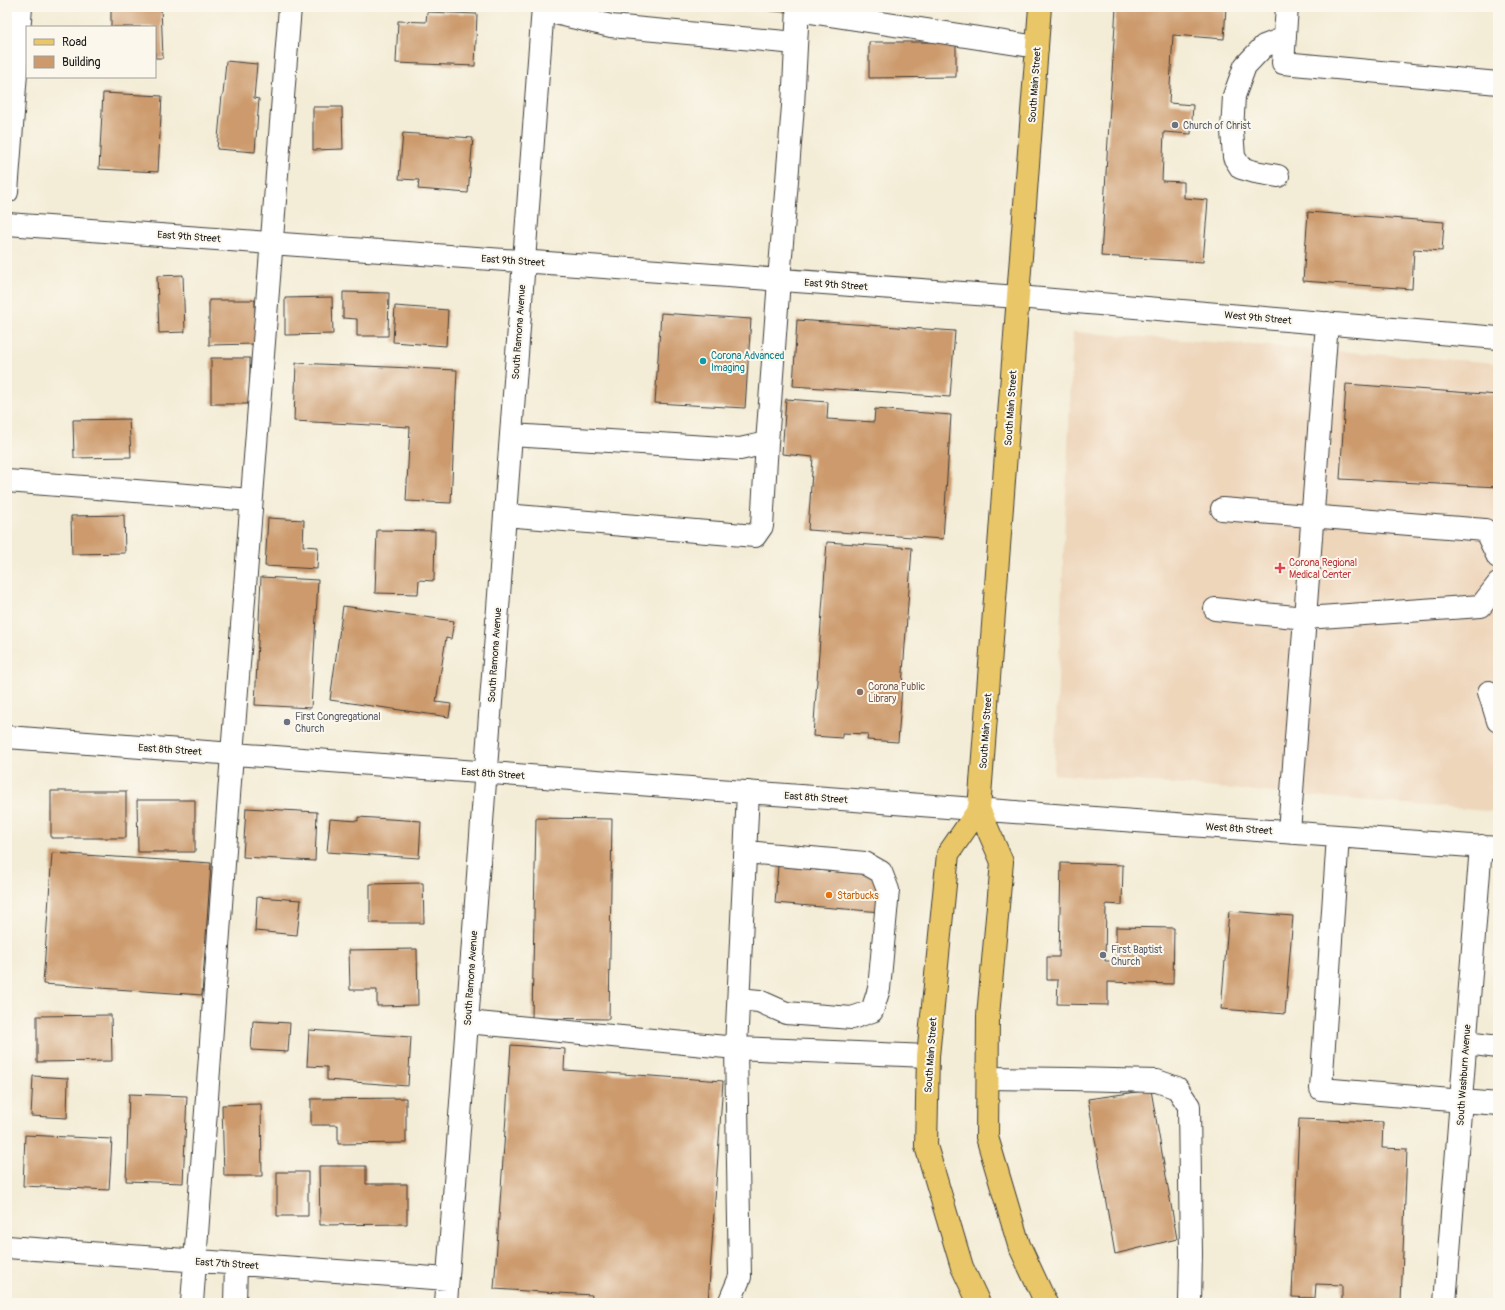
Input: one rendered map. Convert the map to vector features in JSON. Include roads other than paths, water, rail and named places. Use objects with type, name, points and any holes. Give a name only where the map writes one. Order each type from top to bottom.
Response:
[{"type":"main road","name":"South Main Street","points":[[1040,7],[979,809],[1002,862],[988,1016],[987,1137],[1018,1245],[1046,1303]]},
{"type":"main road","name":"South Main Street","points":[[979,809],[948,854],[928,1056],[926,1146],[962,1267],[979,1303]]},
{"type":"street","points":[[7,192],[21,7]]},
{"type":"street","points":[[192,1303],[251,500],[290,7]]},
{"type":"street","points":[[1287,7],[1283,63],[1498,83]]},
{"type":"street","points":[[542,8],[612,26],[796,43]]},
{"type":"street","name":"South Ramona Avenue","points":[[446,1303],[542,8]]},
{"type":"street","points":[[505,515],[755,536],[762,526],[793,106],[798,8],[1037,47]]},
{"type":"street","points":[[1278,176],[1241,168],[1234,157],[1232,131],[1233,111],[1234,96],[1245,66],[1264,46],[1285,38]]},
{"type":"street","name":"East 9th Street","points":[[7,224],[1018,297]]},
{"type":"street","name":"West 9th Street","points":[[1018,297],[1498,338]]},
{"type":"street","points":[[1289,832],[1327,323]]},
{"type":"street","points":[[510,435],[740,449],[767,443]]},
{"type":"street","points":[[7,481],[251,500]]},
{"type":"street","points":[[1222,509],[1485,530],[1498,557]]},
{"type":"street","points":[[1215,609],[1305,618],[1482,606],[1498,584]]},
{"type":"street","points":[[1489,692],[1498,721]]},
{"type":"street","name":"East 8th Street","points":[[7,737],[979,809]]},
{"type":"street","points":[[729,1303],[740,1277],[736,1048],[748,792]]},
{"type":"street","name":"West 8th Street","points":[[979,809],[1490,847]]},
{"type":"street","points":[[1338,836],[1321,1089],[1498,1104]]},
{"type":"street","name":"South Washburn Avenue","points":[[1445,1303],[1466,1044],[1490,847]]},
{"type":"street","points":[[738,999],[759,1001],[786,1013],[852,1018],[872,1011],[879,989],[888,890],[881,872],[864,863],[746,852]]},
{"type":"street","points":[[467,1022],[736,1048],[928,1056]]},
{"type":"street","points":[[1466,1044],[1498,1047]]},
{"type":"street","points":[[988,1078],[1071,1078],[1157,1082],[1177,1088],[1189,1106],[1191,1254],[1190,1303]]},
{"type":"street","name":"East 7th Street","points":[[7,1247],[447,1279]]},
{"type":"street","points":[[235,1303],[236,1264]]},
{"type":"place","name":"Church of Christ","points":[[1175,125]]},
{"type":"place","name":"Corona Advanced Imaging","points":[[703,361]]},
{"type":"place","name":"Corona Regional Medical Center","points":[[1280,568]]},
{"type":"place","name":"Corona Public Library","points":[[860,692]]},
{"type":"place","name":"First Congregational Church","points":[[287,722]]},
{"type":"place","name":"Starbucks","points":[[829,895]]},
{"type":"place","name":"First Baptist Church","points":[[1103,955]]}]
